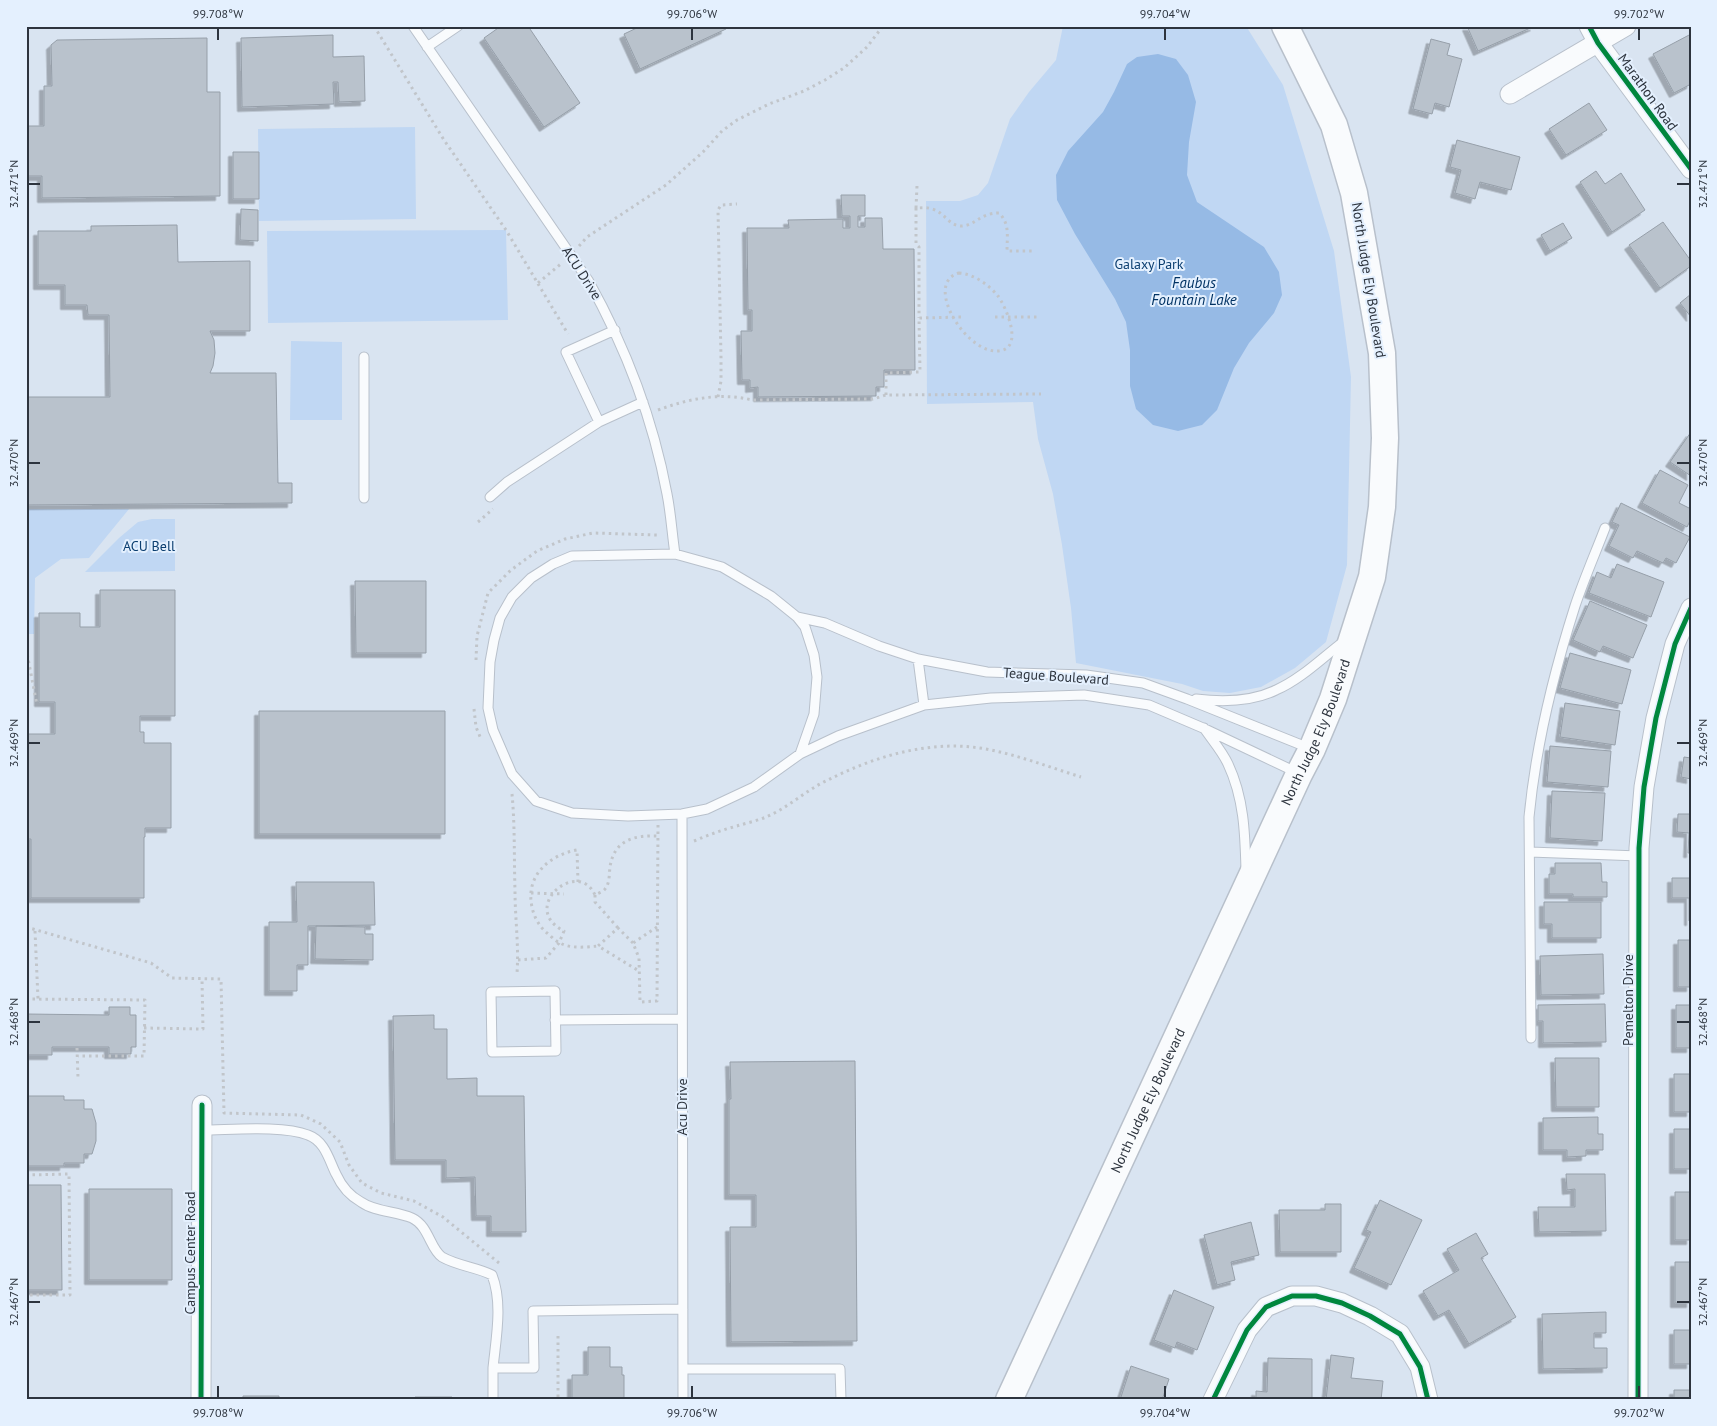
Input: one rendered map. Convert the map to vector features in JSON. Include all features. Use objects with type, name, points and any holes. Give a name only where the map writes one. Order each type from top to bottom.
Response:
[{"type":"main road","name":"North Judge Ely Boulevard","points":[[1009,1400],[1246,887],[1312,749],[1333,700],[1372,577],[1382,507],[1385,438],[1382,353],[1354,193],[1334,125],[1286,26]]},
{"type":"street","name":"Marathon Road","points":[[1589,26],[1598,43],[1691,169]]},
{"type":"street","points":[[1510,94],[1626,26]]},
{"type":"street","name":"Pemelton Drive","points":[[1638,1400],[1639,856],[1644,787],[1656,718],[1675,644],[1691,608]]},
{"type":"street","name":"Campus Center Road","points":[[201,1400],[202,1105]]},
{"type":"street","points":[[1213,1400],[1247,1330],[1266,1307],[1292,1296],[1316,1296],[1342,1303],[1370,1316],[1400,1334],[1420,1367],[1428,1400]]},
{"type":"lane","points":[[427,47],[458,26]]},
{"type":"lane","name":"ACU Drive","points":[[415,27],[588,280],[615,330],[643,402],[667,494],[675,554]]},
{"type":"lane","points":[[599,422],[566,352],[615,330]]},
{"type":"lane","points":[[364,357],[364,498]]},
{"type":"lane","points":[[490,497],[507,482],[599,422],[643,402]]},
{"type":"lane","points":[[1531,1038],[1529,817],[1538,743],[1554,677],[1576,604],[1605,528]]},
{"type":"lane","name":"Teague Boulevard","points":[[800,754],[814,714],[817,677],[814,655],[805,627],[771,596],[722,566],[675,554],[572,556],[553,564],[531,578],[512,597],[500,618],[494,640],[489,685],[488,708],[493,730],[512,774],[536,801],[572,813],[628,816],[682,814],[707,809],[754,788],[800,754],[838,736],[924,705],[990,698],[1084,695],[1149,705],[1203,728],[1299,774]]},
{"type":"lane","name":"Teague Boulevard","points":[[796,617],[825,623],[879,646],[918,659],[987,672],[1086,675],[1142,683],[1312,749]]},
{"type":"lane","points":[[1187,699],[1217,702],[1244,700],[1276,690],[1303,674],[1355,633]]},
{"type":"lane","points":[[918,659],[924,705]]},
{"type":"lane","points":[[1203,728],[1227,762],[1239,790],[1244,821],[1246,887]]},
{"type":"lane","name":"Acu Drive","points":[[682,814],[683,1400]]},
{"type":"lane","points":[[1530,852],[1639,856]]},
{"type":"lane","points":[[555,991],[555,1020],[556,1051],[492,1052],[491,992],[555,991]]},
{"type":"lane","points":[[555,1020],[682,1019]]},
{"type":"lane","points":[[202,1130],[291,1130],[310,1135],[324,1148],[336,1175],[346,1189],[362,1203],[413,1219],[424,1228],[440,1256],[465,1267],[480,1269],[492,1275],[497,1287],[493,1400]]},
{"type":"lane","points":[[493,1368],[534,1368],[533,1311],[683,1308]]},
{"type":"lane","points":[[683,1369],[840,1369],[840,1400]]},
{"type":"path","points":[[374,26],[444,140],[506,230],[568,334]]},
{"type":"path","points":[[538,284],[587,237],[666,185],[703,152],[722,131],[737,120],[769,104],[811,88],[844,68],[867,47],[883,26]]},
{"type":"path","points":[[886,395],[886,373],[920,372],[918,247],[916,244],[917,186]]},
{"type":"path","points":[[718,397],[721,358],[718,210],[720,205],[737,204]]},
{"type":"path","points":[[916,208],[932,209],[941,213],[949,223],[961,226],[971,224],[989,213],[999,213],[1005,219],[1007,250],[1033,251]]},
{"type":"path","points":[[964,273],[978,279],[1003,302],[1008,317],[1011,343],[1008,348],[997,351],[985,348],[972,339],[952,317],[947,300],[947,286],[951,277],[964,273]]},
{"type":"path","points":[[918,318],[962,317]]},
{"type":"path","points":[[995,317],[1037,317]]},
{"type":"path","points":[[646,414],[699,398],[718,397],[742,397],[752,400],[873,399],[886,395],[1041,394]]},
{"type":"path","points":[[478,522],[498,504]]},
{"type":"path","points":[[476,664],[477,636],[488,593],[511,570],[537,551],[565,539],[593,533],[631,536],[657,535]]},
{"type":"path","points":[[26,648],[37,705]]},
{"type":"path","points":[[474,700],[476,727],[482,741]]},
{"type":"path","points":[[682,846],[716,832],[765,818],[825,781],[854,767],[884,757],[921,749],[962,746],[984,749],[1004,753],[1081,777]]},
{"type":"path","points":[[512,790],[515,832],[514,890],[517,973]]},
{"type":"path","points":[[518,960],[546,958],[559,942],[564,931],[552,924],[547,911],[548,905],[553,892],[564,883],[578,882],[590,887],[595,902],[633,943],[639,958],[640,1002],[657,1001],[658,815]]},
{"type":"path","points":[[594,895],[605,889],[612,860],[620,846],[633,838],[658,836]]},
{"type":"path","points":[[578,882],[577,850],[560,854],[550,861],[537,874],[531,892],[533,912],[537,921],[542,928],[559,942],[578,947],[598,946],[639,971]]},
{"type":"path","points":[[531,892],[564,894]]},
{"type":"path","points":[[26,928],[151,963],[172,978],[221,979],[224,1113],[301,1115],[321,1124],[340,1142],[349,1166],[362,1183],[381,1193],[414,1201],[443,1217],[504,1268]]},
{"type":"path","points":[[598,946],[618,928]]},
{"type":"path","points":[[633,943],[657,928]]},
{"type":"path","points":[[35,930],[38,999]]},
{"type":"path","points":[[144,1028],[203,1029],[202,979]]},
{"type":"path","points":[[26,999],[144,1000],[144,1056],[78,1056]]},
{"type":"path","points":[[77,1048],[78,1078]]},
{"type":"path","points":[[26,1175],[69,1174],[70,1295],[26,1296]]},
{"type":"path","points":[[558,1336],[558,1400]]},
{"type":"green space","name":"Galaxy Park","points":[[1063,26],[1246,26],[1283,85],[1334,251],[1351,377],[1347,565],[1326,642],[1295,668],[1261,687],[1230,693],[1203,691],[1182,684],[1076,663],[1071,608],[1062,545],[1053,494],[1038,439],[1033,402],[927,404],[926,201],[960,201],[978,195],[988,183],[1010,119],[1029,92],[1056,60]]},
{"type":"green space","points":[[415,127],[416,219],[259,221],[258,129]]},
{"type":"green space","points":[[506,230],[508,320],[268,323],[267,231]]},
{"type":"green space","points":[[291,341],[342,342],[342,420],[290,420]]},
{"type":"green space","points":[[26,509],[129,509],[89,558],[61,559],[35,578],[34,634],[26,634]]},
{"type":"green space","name":"ACU Bell","points":[[152,519],[175,519],[175,571],[85,572],[138,522]]},
{"type":"water","name":"Faubus Fountain Lake","points":[[1158,54],[1176,59],[1188,75],[1196,102],[1189,142],[1187,175],[1197,202],[1264,247],[1279,272],[1282,295],[1274,313],[1249,343],[1234,368],[1217,410],[1202,425],[1178,431],[1153,425],[1136,409],[1130,386],[1130,350],[1126,322],[1115,299],[1075,234],[1057,200],[1056,175],[1068,151],[1103,112],[1127,64],[1137,57]]},
{"type":"building","points":[[501,26],[528,26],[580,103],[544,127],[484,38]]},
{"type":"building","points":[[641,26],[725,26],[726,29],[640,69],[624,34]]},
{"type":"building","points":[[1467,26],[1535,26],[1478,51]]},
{"type":"building","points":[[1691,34],[1691,84],[1674,93],[1653,54]]},
{"type":"building","points":[[333,35],[333,57],[364,56],[365,101],[339,102],[338,82],[333,82],[334,104],[242,107],[241,38]]},
{"type":"building","points":[[207,38],[207,92],[220,92],[220,196],[42,198],[42,176],[26,176],[26,126],[44,126],[44,86],[52,86],[51,45],[57,40]]},
{"type":"building","points":[[1431,39],[1450,44],[1447,55],[1462,59],[1449,107],[1435,103],[1432,114],[1413,109]]},
{"type":"building","points":[[1589,103],[1607,130],[1566,155],[1549,129]]},
{"type":"building","points":[[1457,140],[1520,157],[1511,190],[1480,182],[1475,199],[1455,193],[1461,170],[1450,167]]},
{"type":"building","points":[[233,152],[259,152],[259,199],[233,199]]},
{"type":"building","points":[[1596,171],[1605,184],[1621,173],[1645,210],[1612,232],[1580,182]]},
{"type":"building","points":[[841,195],[865,195],[865,216],[858,216],[858,227],[865,227],[865,218],[882,218],[883,249],[914,249],[915,370],[884,370],[884,387],[876,387],[876,396],[758,397],[758,387],[750,388],[750,380],[742,380],[741,331],[752,331],[752,310],[748,310],[747,228],[789,228],[788,220],[843,219],[843,228],[850,228],[850,216],[842,216]]},
{"type":"building","points":[[241,209],[258,210],[258,241],[240,240]]},
{"type":"building","points":[[1663,222],[1691,261],[1691,266],[1660,288],[1629,245]]},
{"type":"building","points":[[1563,223],[1572,238],[1550,251],[1541,235]]},
{"type":"building","points":[[177,225],[178,262],[250,261],[250,331],[210,331],[214,340],[215,353],[210,373],[276,373],[278,483],[292,483],[292,503],[26,505],[27,397],[110,397],[109,315],[88,315],[87,305],[65,305],[65,285],[38,285],[38,231],[91,231],[91,226]]},
{"type":"building","points":[[1691,294],[1691,317],[1680,303]]},
{"type":"building","points":[[1691,432],[1691,476],[1670,462]]},
{"type":"building","points":[[1660,470],[1688,485],[1679,503],[1691,509],[1691,519],[1687,527],[1642,503]]},
{"type":"building","points":[[1621,503],[1690,537],[1676,563],[1666,558],[1663,563],[1637,551],[1633,558],[1609,546],[1619,525],[1612,522]]},
{"type":"building","points":[[1617,564],[1664,582],[1651,617],[1589,593],[1597,572],[1611,578]]},
{"type":"building","points":[[355,581],[426,581],[426,653],[356,653]]},
{"type":"building","points":[[100,590],[175,590],[175,716],[140,716],[140,732],[144,732],[144,743],[171,743],[171,828],[145,828],[144,898],[31,898],[31,839],[27,839],[26,828],[27,734],[55,734],[55,702],[39,702],[39,613],[80,613],[80,627],[100,627]]},
{"type":"building","points":[[1590,601],[1647,625],[1633,658],[1603,646],[1600,652],[1573,640]]},
{"type":"building","points":[[1570,653],[1631,670],[1622,704],[1560,688]]},
{"type":"building","points":[[1565,703],[1620,711],[1615,745],[1560,737]]},
{"type":"building","points":[[259,711],[445,711],[445,834],[259,834]]},
{"type":"building","points":[[1550,746],[1611,751],[1608,787],[1547,782]]},
{"type":"building","points":[[1684,757],[1691,758],[1691,779],[1681,777]]},
{"type":"building","points":[[1552,791],[1605,793],[1602,841],[1550,838]]},
{"type":"building","points":[[1678,814],[1691,814],[1691,853],[1688,853],[1689,833],[1677,832]]},
{"type":"building","points":[[1555,863],[1601,863],[1602,882],[1607,882],[1607,897],[1573,897],[1573,894],[1549,894],[1549,874],[1555,874]]},
{"type":"building","points":[[1672,878],[1691,878],[1691,921],[1689,921],[1689,898],[1672,898]]},
{"type":"building","points":[[296,882],[374,882],[375,925],[308,926],[308,965],[297,965],[297,991],[269,991],[269,922],[297,922]]},
{"type":"building","points":[[1544,902],[1601,902],[1601,938],[1552,938],[1552,924],[1544,924]]},
{"type":"building","points":[[316,926],[365,927],[365,934],[373,934],[373,960],[315,959]]},
{"type":"building","points":[[1678,940],[1691,940],[1691,987],[1678,987]]},
{"type":"building","points":[[1603,954],[1604,994],[1541,995],[1540,956]]},
{"type":"building","points":[[1605,1004],[1606,1042],[1543,1043],[1543,1021],[1538,1021],[1538,1005]]},
{"type":"building","points":[[1676,1005],[1691,1005],[1691,1048],[1676,1048]]},
{"type":"building","points":[[109,1007],[130,1007],[130,1015],[136,1015],[136,1047],[131,1047],[131,1054],[109,1054],[109,1047],[52,1047],[52,1055],[26,1055],[26,1014],[109,1015]]},
{"type":"building","points":[[434,1015],[434,1029],[447,1029],[447,1079],[477,1078],[477,1096],[524,1096],[526,1232],[491,1232],[491,1216],[476,1216],[475,1177],[446,1178],[446,1160],[395,1160],[393,1016]]},
{"type":"building","points":[[1555,1058],[1599,1058],[1599,1107],[1556,1107]]},
{"type":"building","points":[[855,1061],[857,1341],[731,1342],[730,1227],[756,1227],[756,1195],[729,1195],[730,1062]]},
{"type":"building","points":[[1674,1074],[1691,1074],[1691,1112],[1674,1112]]},
{"type":"building","points":[[26,1096],[64,1096],[64,1100],[84,1100],[84,1109],[92,1109],[96,1123],[96,1141],[92,1154],[84,1154],[84,1163],[64,1163],[64,1166],[26,1166]]},
{"type":"building","points":[[1598,1117],[1598,1134],[1603,1134],[1603,1150],[1586,1150],[1586,1156],[1567,1157],[1567,1150],[1543,1150],[1543,1118]]},
{"type":"building","points":[[1674,1129],[1691,1129],[1691,1169],[1674,1169]]},
{"type":"building","points":[[1566,1174],[1605,1174],[1606,1231],[1539,1232],[1538,1207],[1575,1207],[1575,1189],[1567,1190]]},
{"type":"building","points":[[26,1185],[61,1185],[62,1290],[26,1290]]},
{"type":"building","points":[[89,1189],[172,1189],[172,1280],[89,1280]]},
{"type":"building","points":[[1675,1192],[1691,1192],[1691,1240],[1675,1240]]},
{"type":"building","points":[[1380,1200],[1422,1220],[1391,1285],[1354,1268],[1371,1232],[1366,1230]]},
{"type":"building","points":[[1325,1204],[1341,1204],[1341,1252],[1280,1252],[1279,1210],[1325,1210]]},
{"type":"building","points":[[1251,1222],[1259,1255],[1231,1262],[1235,1280],[1217,1285],[1204,1235]]},
{"type":"building","points":[[1476,1233],[1488,1254],[1481,1258],[1516,1317],[1469,1344],[1449,1310],[1438,1316],[1423,1291],[1459,1270],[1447,1249]]},
{"type":"building","points":[[1675,1262],[1691,1262],[1691,1303],[1675,1303]]},
{"type":"building","points":[[1174,1290],[1214,1307],[1197,1350],[1177,1342],[1175,1348],[1154,1340]]},
{"type":"building","points":[[1606,1312],[1606,1333],[1594,1333],[1594,1348],[1607,1348],[1607,1368],[1543,1369],[1542,1314]]},
{"type":"building","points":[[1674,1330],[1691,1330],[1691,1364],[1674,1364]]},
{"type":"building","points":[[588,1347],[610,1347],[610,1367],[622,1367],[622,1375],[624,1375],[624,1400],[572,1400],[572,1375],[588,1375]]},
{"type":"building","points":[[1331,1355],[1354,1358],[1351,1378],[1383,1381],[1381,1400],[1326,1400]]},
{"type":"building","points":[[1268,1358],[1312,1359],[1312,1400],[1256,1400],[1256,1391],[1267,1392]]},
{"type":"building","points":[[1131,1366],[1169,1379],[1162,1400],[1120,1400]]},
{"type":"building","points":[[1674,1390],[1691,1390],[1691,1400],[1674,1400]]},
{"type":"building","points":[[243,1396],[279,1396],[279,1400],[243,1400]]},
{"type":"building","points":[[415,1397],[452,1397],[452,1400],[415,1400]]},
{"type":"cycle path","points":[[1589,26],[1598,43],[1691,169]]},
{"type":"cycle path","points":[[1638,1400],[1639,848],[1644,787],[1656,718],[1675,644],[1691,608]]},
{"type":"cycle path","points":[[201,1400],[202,1105]]},
{"type":"cycle path","points":[[1213,1400],[1247,1330],[1266,1307],[1292,1296],[1316,1296],[1342,1303],[1370,1316],[1400,1334],[1420,1367],[1428,1400]]}]
